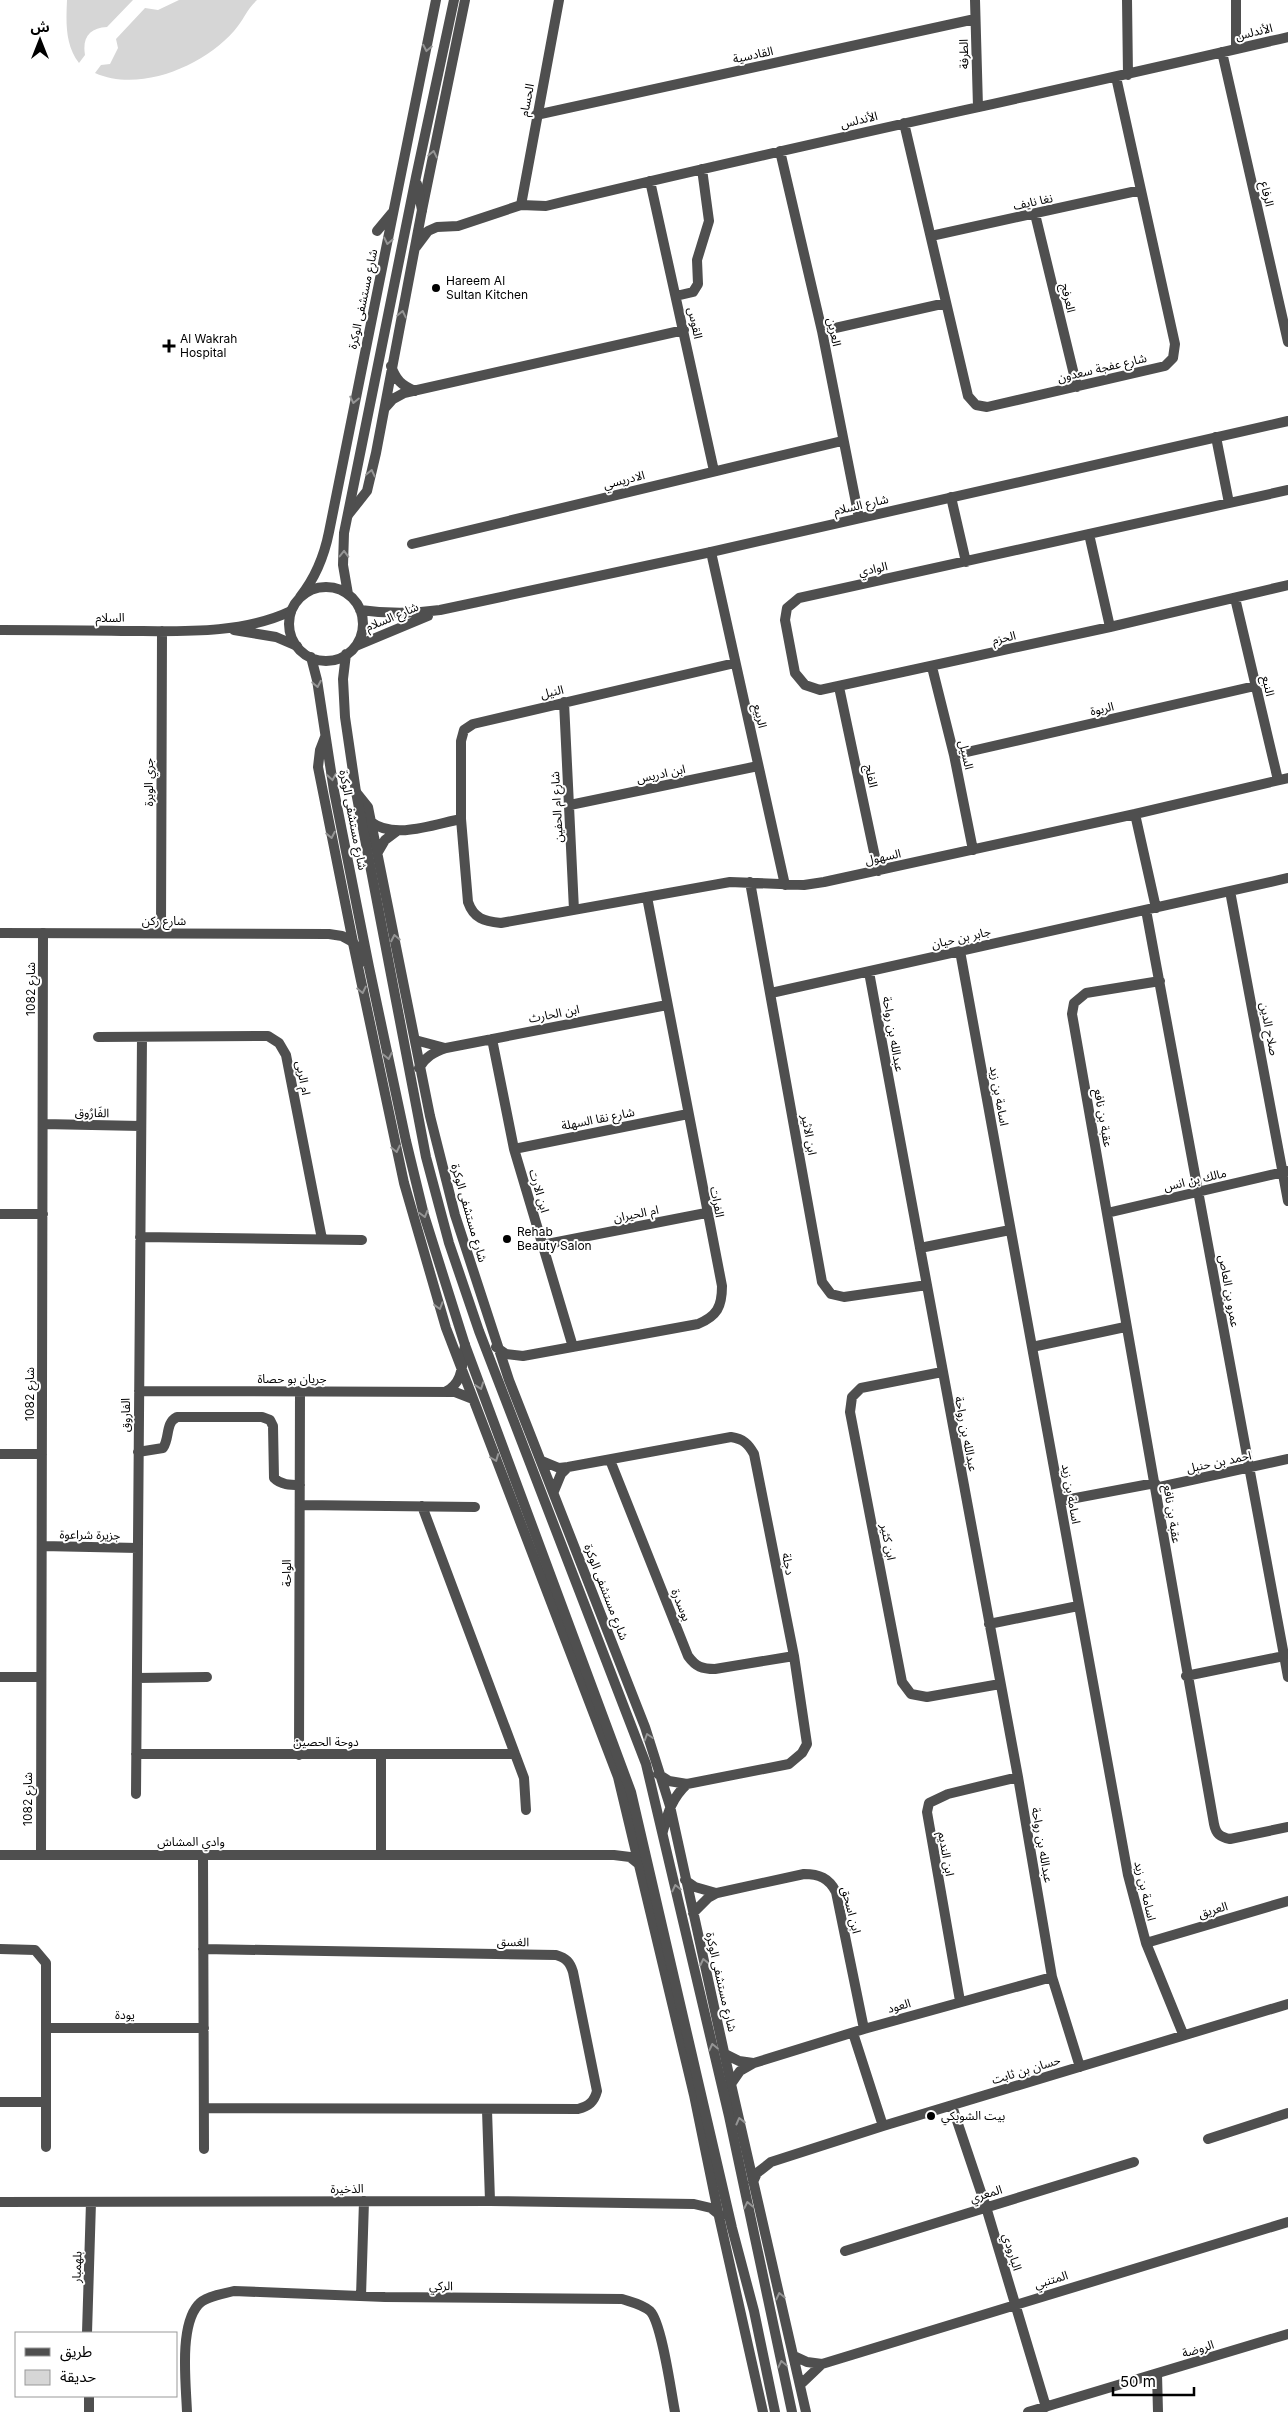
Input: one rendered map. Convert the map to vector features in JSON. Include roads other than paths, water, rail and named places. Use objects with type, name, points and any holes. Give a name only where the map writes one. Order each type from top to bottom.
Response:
[{"type":"street","name":"شارع مستشفى الوكرة","points":[[300,597],[313,581],[324,555],[436,0]]},
{"type":"street","points":[[348,594],[329,587],[309,591],[300,597],[291,611],[290,629],[296,646],[311,657],[329,660],[346,654],[355,646],[363,629],[360,610],[348,594],[343,565],[344,533],[454,0]]},
{"type":"street","points":[[451,12],[464,0]]},
{"type":"street","points":[[348,515],[367,491],[385,408],[391,366],[464,0]]},
{"type":"street","name":"الحسام","points":[[521,204],[536,115],[559,0]]},
{"type":"street","name":"الطرفة","points":[[975,0],[978,107]]},
{"type":"street","points":[[1127,0],[1128,74]]},
{"type":"street","points":[[1236,0],[1236,49]]},
{"type":"street","name":"القادسية","points":[[536,115],[975,19]]},
{"type":"street","name":"الأندلس","points":[[436,227],[458,226],[521,204],[546,206],[1288,37]]},
{"type":"street","name":"الرفاع","points":[[1222,52],[1288,339]]},
{"type":"street","name":"شارع عفجة سعدون","points":[[904,123],[968,396],[976,405],[987,407],[1165,366],[1173,358],[1175,344],[1116,77]]},
{"type":"street","name":"العرين","points":[[780,152],[822,331],[842,440],[860,518]]},
{"type":"street","points":[[676,296],[693,292],[698,284],[697,260],[708,229],[709,214],[702,169]]},
{"type":"street","points":[[416,177],[422,210],[436,227],[421,238],[416,247]]},
{"type":"street","name":"القوس","points":[[650,181],[714,472]]},
{"type":"street","name":"نغا نايف","points":[[931,236],[1140,190]]},
{"type":"street","points":[[377,231],[394,210]]},
{"type":"street","name":"العرفج","points":[[1036,214],[1076,387]]},
{"type":"street","points":[[822,331],[946,303]]},
{"type":"street","points":[[385,408],[398,396],[416,391],[684,330]]},
{"type":"street","points":[[391,366],[400,382],[416,391]]},
{"type":"street","name":"شارع السلام","points":[[360,610],[387,614],[414,614],[440,610],[711,552],[1288,420]]},
{"type":"street","points":[[1216,437],[1229,503]]},
{"type":"street","name":"الادريسي","points":[[412,544],[842,440]]},
{"type":"street","name":"الوادي","points":[[788,608],[799,598],[1288,490]]},
{"type":"street","points":[[951,497],[966,562]]},
{"type":"street","points":[[1089,534],[1110,628]]},
{"type":"street","name":"الربيع","points":[[711,552],[784,885]]},
{"type":"street","name":"الحزم","points":[[788,608],[785,620],[795,673],[805,685],[820,690],[1110,628],[1288,585]]},
{"type":"street","name":"النبع","points":[[1235,598],[1255,686],[1283,779]]},
{"type":"street","name":"شارع السلام","points":[[355,646],[440,610]]},
{"type":"street","name":"السلام","points":[[0,630],[162,631],[220,628],[275,619],[291,611]]},
{"type":"street","name":"السلام","points":[[220,628],[276,637],[296,646]]},
{"type":"street","name":"جري الوبرة","points":[[161,933],[162,631]]},
{"type":"street","name":"شارع مستشفى الوكرة","points":[[346,654],[343,679],[345,717],[356,792],[412,1086],[434,1186],[449,1243],[479,1331],[646,1764],[733,2134],[792,2412]]},
{"type":"street","name":"شارع مستشفى الوكرة","points":[[311,657],[317,680],[334,791],[369,967],[413,1169],[438,1265],[465,1345],[628,1783],[654,1885],[732,2228],[754,2311],[775,2412]]},
{"type":"street","name":"النيل","points":[[479,919],[472,912],[468,902],[461,819],[461,741],[464,730],[473,724],[735,663]]},
{"type":"street","name":"السيل","points":[[932,667],[954,755],[973,850]]},
{"type":"street","name":"الربوة","points":[[954,755],[1255,686]]},
{"type":"street","name":"الفلج","points":[[839,687],[878,871]]},
{"type":"street","name":"شارع ام الحفين","points":[[564,702],[574,910]]},
{"type":"street","name":"شارع مستشفى الوكرة","points":[[326,736],[320,750],[318,767],[404,1184],[420,1246],[461,1370],[618,1777],[694,2095],[763,2412]]},
{"type":"street","name":"ابن ادريس","points":[[570,806],[758,766]]},
{"type":"street","name":"السهول","points":[[479,919],[501,923],[730,882],[804,886],[1135,814],[1283,779]]},
{"type":"street","name":"شارع مستشفى الوكرة","points":[[356,792],[368,807],[430,1116],[455,1215],[509,1380],[645,1726],[670,1806],[685,1880],[806,2412]]},
{"type":"street","points":[[1135,814],[1151,909]]},
{"type":"street","points":[[371,822],[383,829],[397,831],[461,819]]},
{"type":"street","points":[[378,852],[385,840],[397,831]]},
{"type":"street","name":"جابر بن حيان","points":[[771,994],[1288,878]]},
{"type":"street","name":"ابن الاثير","points":[[750,882],[822,1282],[831,1294],[844,1297],[927,1285]]},
{"type":"street","name":"صلاح الدين","points":[[1230,891],[1285,1172],[1288,1201]]},
{"type":"street","name":"الفرات","points":[[479,1331],[506,1354],[523,1356],[698,1324],[710,1320],[718,1312],[722,1300],[722,1286],[706,1213],[647,897]]},
{"type":"street","name":"عمرو بن العاص","points":[[1151,909],[1160,981],[1288,1677]]},
{"type":"street","points":[[329,934],[340,927],[347,915]]},
{"type":"street","name":"شارع ركن","points":[[0,933],[329,934],[342,936],[353,942]]},
{"type":"street","name":"شارع 1082","points":[[41,1855],[43,934]]},
{"type":"street","name":"شارع مستشفى الوكرة","points":[[353,942],[369,967]]},
{"type":"street","name":"اسامة بن زيد","points":[[960,951],[1128,1875],[1146,1943],[1183,2034]]},
{"type":"street","name":"عبدالله بن رواحة","points":[[869,972],[1018,1777],[1052,1977],[1080,2067]]},
{"type":"street","name":"عقبة بن نافع","points":[[1160,981],[1086,993],[1074,1003],[1072,1014],[1108,1213],[1186,1676],[1216,1832],[1221,1837],[1230,1839],[1288,1827]]},
{"type":"street","name":"ابن الحارث","points":[[412,1086],[420,1066],[435,1051],[667,1005]]},
{"type":"street","name":"ام الربى","points":[[98,1037],[268,1036],[279,1043],[286,1055],[322,1239]]},
{"type":"street","name":"الفاروق","points":[[136,1794],[142,1037]]},
{"type":"street","name":"ابن الارت","points":[[492,1039],[514,1149],[573,1347]]},
{"type":"street","name":"ابن الحارث","points":[[415,1040],[446,1048]]},
{"type":"street","name":"شارع نقا السهلة","points":[[514,1149],[688,1114]]},
{"type":"street","name":"الفَارُوق","points":[[43,1124],[141,1126]]},
{"type":"street","name":"مالك بن انس","points":[[1108,1213],[1285,1172]]},
{"type":"street","name":"ام الحيران","points":[[542,1245],[706,1213]]},
{"type":"street","points":[[0,1214],[43,1214]]},
{"type":"street","points":[[920,1248],[1010,1230]]},
{"type":"street","points":[[140,1237],[362,1240]]},
{"type":"street","points":[[1032,1346],[1126,1327]]},
{"type":"street","points":[[444,1392],[454,1388],[460,1380],[465,1345]]},
{"type":"street","points":[[509,1380],[512,1369],[523,1356]]},
{"type":"street","name":"ابن كثير","points":[[942,1372],[861,1388],[852,1397],[850,1412],[902,1682],[911,1694],[927,1697],[1000,1684]]},
{"type":"street","name":"جريان بو حصاة","points":[[139,1391],[444,1392],[464,1394],[473,1399]]},
{"type":"street","name":"الواحة","points":[[299,1755],[300,1392]]},
{"type":"street","points":[[138,1452],[162,1448],[166,1442],[169,1424],[177,1417],[262,1417],[270,1420],[273,1426],[274,1478],[278,1482],[287,1485],[300,1486]]},
{"type":"street","name":"دجلة","points":[[542,1461],[550,1466],[568,1467],[719,1437],[742,1439],[749,1445],[754,1454],[794,1656],[807,1744],[802,1753],[789,1764],[687,1784],[678,1784],[661,1776],[646,1764]]},
{"type":"street","points":[[0,1454],[42,1454]]},
{"type":"street","name":"احمد بن حنبل","points":[[1060,1501],[1155,1486],[1288,1459]]},
{"type":"street","name":"بوسدرة","points":[[610,1460],[688,1656],[693,1662],[705,1669],[715,1669],[794,1656]]},
{"type":"street","points":[[554,1491],[556,1482],[568,1467]]},
{"type":"street","points":[[300,1504],[475,1507]]},
{"type":"street","points":[[422,1506],[524,1778],[526,1810]]},
{"type":"street","name":"جزيرة شراعوة","points":[[42,1546],[138,1548]]},
{"type":"street","points":[[989,1624],[1078,1606]]},
{"type":"street","points":[[1186,1676],[1284,1656]]},
{"type":"street","points":[[0,1677],[41,1677]]},
{"type":"street","points":[[137,1678],[207,1677]]},
{"type":"street","name":"دوحة الحصين","points":[[136,1754],[515,1754]]},
{"type":"street","points":[[381,1755],[381,1855]]},
{"type":"street","name":"ابن النديم","points":[[960,2001],[927,1812],[929,1803],[942,1796],[1018,1777]]},
{"type":"street","points":[[663,1831],[670,1806],[675,1797],[687,1784]]},
{"type":"street","points":[[614,1855],[628,1844],[637,1815]]},
{"type":"street","name":"وادي المشاش","points":[[0,1855],[614,1855],[630,1857],[638,1862]]},
{"type":"street","points":[[203,1855],[204,2149]]},
{"type":"street","points":[[638,1862],[654,1885]]},
{"type":"street","name":"ابن اسحق","points":[[693,1913],[704,1901],[718,1893],[804,1874],[813,1874],[828,1880],[836,1892],[864,2029]]},
{"type":"street","points":[[685,1880],[706,1892],[718,1893]]},
{"type":"street","name":"العريق","points":[[1146,1943],[1288,1901]]},
{"type":"street","points":[[0,1949],[35,1950],[43,1958],[47,1968],[46,2147]]},
{"type":"street","name":"الغسق","points":[[203,1949],[556,1955],[563,1957],[568,1961],[573,1972],[597,2081],[595,2099],[584,2107],[578,2108],[487,2110],[204,2108]]},
{"type":"street","name":"العود","points":[[731,2084],[740,2071],[754,2063],[960,2001],[1052,1977]]},
{"type":"street","name":"حسان بن ثابت","points":[[754,2182],[757,2173],[771,2162],[1183,2034],[1288,2004]]},
{"type":"street","name":"يودة","points":[[46,2028],[204,2028]]},
{"type":"street","points":[[853,2032],[883,2126]]},
{"type":"street","points":[[725,2054],[739,2061],[754,2063]]},
{"type":"street","points":[[0,2102],[46,2102]]},
{"type":"street","name":"البارودي","points":[[952,2106],[986,2207],[1046,2407]]},
{"type":"street","points":[[487,2110],[490,2201]]},
{"type":"street","points":[[1208,2138],[1288,2113]]},
{"type":"street","points":[[733,2134],[754,2160],[762,2163],[771,2162]]},
{"type":"street","name":"المعري","points":[[845,2251],[1134,2162]]},
{"type":"street","points":[[694,2204],[708,2192],[712,2183]]},
{"type":"street","name":"الذخيرة","points":[[0,2202],[490,2201],[694,2204],[718,2212]]},
{"type":"street","name":"بلهمبار","points":[[87,2332],[91,2202]]},
{"type":"street","points":[[361,2296],[364,2202]]},
{"type":"street","points":[[718,2212],[732,2228]]},
{"type":"street","name":"المتنبي","points":[[801,2384],[822,2364],[1288,2222]]},
{"type":"street","name":"الركي","points":[[187,2412],[181,2372],[190,2318],[198,2303],[211,2297],[234,2291],[361,2296],[622,2299],[639,2304],[651,2312],[658,2328],[675,2412]]},
{"type":"street","name":"الروضة","points":[[1028,2412],[1288,2334]]},
{"type":"street","points":[[794,2356],[807,2362],[822,2364]]},
{"type":"street","points":[[1157,2374],[1158,2412]]},
{"type":"street","points":[[89,2397],[89,2412]]},
{"type":"place","name":"Hareem Al Sultan Kitchen","points":[[436,288]]},
{"type":"place","name":"Al Wakrah Hospital","points":[[169,346]]},
{"type":"place","name":"Rehab Beauty Salon","points":[[507,1239]]},
{"type":"place","name":"بيت الشوبكي","points":[[931,2116]]}]
